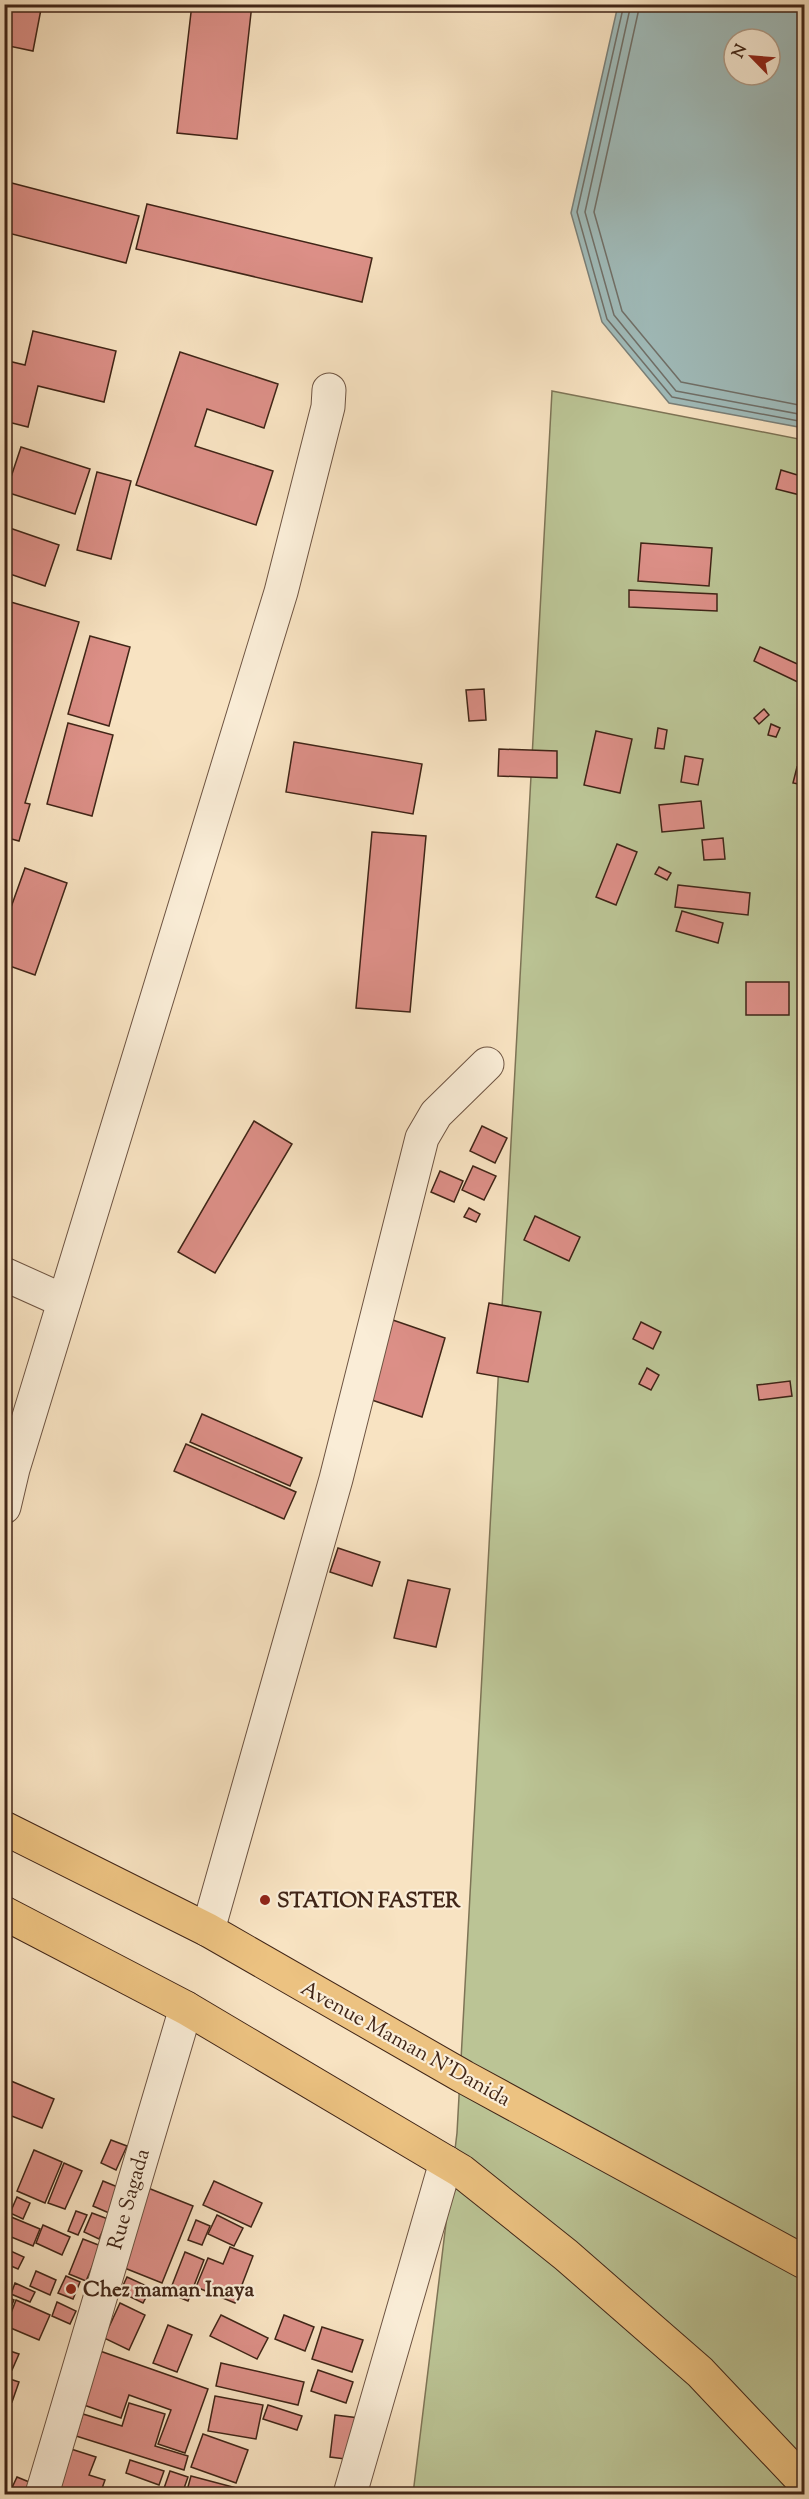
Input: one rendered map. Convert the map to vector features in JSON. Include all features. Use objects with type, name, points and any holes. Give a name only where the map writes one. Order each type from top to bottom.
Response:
[{"type":"highway","name":"Avenue Maman N'Danida","points":[[4,1828],[208,1930],[464,2077],[804,2262]]},
{"type":"highway","points":[[4,1913],[186,2008],[461,2171],[566,2255],[700,2372],[804,2482]]},
{"type":"street","points":[[4,1507],[13,1469],[281,592],[328,407],[329,390]]},
{"type":"street","points":[[208,1930],[336,1479],[422,1138],[436,1114],[487,1064]]},
{"type":"street","points":[[4,1274],[64,1301]]},
{"type":"street","name":"Rue Sagada","points":[[42,2494],[186,2008]]},
{"type":"street","points":[[350,2494],[446,2162]]},
{"type":"green space","points":[[552,391],[804,440],[804,2494],[413,2494],[457,2133]]},
{"type":"water","points":[[618,5],[804,5],[804,428],[669,403],[602,322],[571,213]]},
{"type":"building","points":[[4,4],[42,4],[33,51],[4,45]]},
{"type":"building","points":[[192,4],[252,4],[237,139],[177,133]]},
{"type":"building","points":[[4,181],[139,216],[126,263],[4,232]]},
{"type":"building","points":[[147,204],[372,258],[362,302],[136,249]]},
{"type":"building","points":[[33,331],[116,351],[104,402],[38,386],[28,427],[4,421],[4,360],[25,365]]},
{"type":"building","points":[[180,352],[278,384],[264,428],[207,409],[195,446],[273,471],[256,525],[136,485]]},
{"type":"building","points":[[21,447],[90,469],[75,514],[6,492]]},
{"type":"building","points":[[781,470],[804,477],[800,495],[776,489]]},
{"type":"building","points":[[97,472],[131,481],[111,559],[77,550]]},
{"type":"building","points":[[4,526],[59,545],[45,586],[4,572]]},
{"type":"building","points":[[641,543],[712,548],[709,586],[638,581]]},
{"type":"building","points":[[629,590],[717,594],[717,611],[629,607]]},
{"type":"building","points":[[4,600],[79,622],[25,803],[30,804],[19,841],[4,837]]},
{"type":"building","points":[[90,636],[130,647],[109,726],[68,714]]},
{"type":"building","points":[[760,647],[804,667],[804,685],[754,661]]},
{"type":"building","points":[[484,689],[486,720],[469,721],[466,690]]},
{"type":"building","points":[[764,709],[769,715],[759,724],[754,718]]},
{"type":"building","points":[[68,723],[113,735],[92,816],[47,804]]},
{"type":"building","points":[[771,724],[780,728],[776,737],[768,735]]},
{"type":"building","points":[[658,728],[667,730],[664,749],[655,748]]},
{"type":"building","points":[[596,731],[632,739],[620,793],[584,785]]},
{"type":"building","points":[[294,742],[422,764],[413,814],[286,792]]},
{"type":"building","points":[[499,749],[557,751],[557,778],[498,776]]},
{"type":"building","points":[[685,756],[703,759],[698,785],[681,782]]},
{"type":"building","points":[[797,767],[804,769],[804,785],[793,783]]},
{"type":"building","points":[[701,801],[704,828],[662,832],[659,805]]},
{"type":"building","points":[[372,832],[426,836],[410,1012],[356,1008]]},
{"type":"building","points":[[723,838],[725,859],[704,860],[702,840]]},
{"type":"building","points":[[617,844],[637,852],[616,905],[596,897]]},
{"type":"building","points":[[659,867],[671,873],[667,880],[655,874]]},
{"type":"building","points":[[25,868],[67,883],[35,975],[4,964],[4,927]]},
{"type":"building","points":[[678,885],[750,893],[748,915],[675,907]]},
{"type":"building","points":[[682,911],[723,923],[718,943],[676,931]]},
{"type":"building","points":[[746,982],[789,982],[789,1015],[746,1015]]},
{"type":"building","points":[[254,1121],[292,1144],[215,1273],[178,1252]]},
{"type":"building","points":[[482,1126],[507,1138],[495,1163],[470,1151]]},
{"type":"building","points":[[473,1166],[496,1176],[484,1200],[462,1190]]},
{"type":"building","points":[[440,1171],[463,1181],[454,1202],[431,1192]]},
{"type":"building","points":[[469,1208],[480,1214],[476,1222],[464,1217]]},
{"type":"building","points":[[535,1216],[580,1237],[569,1261],[524,1240]]},
{"type":"building","points":[[489,1303],[541,1312],[528,1382],[477,1373]]},
{"type":"building","points":[[387,1318],[445,1338],[422,1417],[360,1396]]},
{"type":"building","points":[[641,1322],[661,1332],[653,1349],[633,1339]]},
{"type":"building","points":[[647,1368],[659,1375],[651,1390],[639,1384]]},
{"type":"building","points":[[790,1381],[792,1396],[759,1400],[757,1385]]},
{"type":"building","points":[[202,1414],[302,1458],[290,1486],[190,1442]]},
{"type":"building","points":[[186,1444],[296,1492],[284,1519],[174,1471]]},
{"type":"building","points":[[338,1548],[380,1562],[372,1586],[330,1572]]},
{"type":"building","points":[[408,1580],[450,1589],[436,1647],[394,1638]]},
{"type":"building","points":[[11,2081],[54,2099],[42,2128],[4,2113],[4,2097]]},
{"type":"building","points":[[111,2140],[127,2146],[116,2170],[101,2163]]},
{"type":"building","points":[[34,2150],[62,2162],[45,2203],[17,2191]]},
{"type":"building","points":[[64,2163],[82,2171],[65,2209],[48,2203]]},
{"type":"building","points":[[103,2181],[120,2188],[109,2213],[93,2206]]},
{"type":"building","points":[[214,2181],[262,2203],[251,2227],[203,2205]]},
{"type":"building","points":[[148,2188],[193,2206],[162,2283],[117,2265]]},
{"type":"building","points":[[17,2197],[30,2203],[23,2219],[10,2213]]},
{"type":"building","points":[[76,2211],[87,2215],[78,2235],[68,2231]]},
{"type":"building","points":[[92,2213],[108,2219],[99,2239],[84,2232]]},
{"type":"building","points":[[4,2214],[40,2229],[33,2246],[4,2234]]},
{"type":"building","points":[[217,2215],[243,2228],[234,2246],[208,2234]]},
{"type":"building","points":[[196,2220],[210,2226],[202,2245],[188,2240]]},
{"type":"building","points":[[43,2225],[70,2237],[62,2255],[36,2243]]},
{"type":"building","points":[[83,2239],[101,2246],[86,2281],[69,2274]]},
{"type":"building","points":[[230,2247],[253,2256],[235,2303],[196,2287],[208,2258],[223,2264]]},
{"type":"building","points":[[4,2248],[24,2257],[18,2269],[4,2263]]},
{"type":"building","points":[[185,2252],[204,2260],[188,2301],[169,2293]]},
{"type":"building","points":[[36,2271],[56,2280],[50,2295],[30,2286]]},
{"type":"building","points":[[66,2276],[80,2282],[73,2299],[58,2293]]},
{"type":"building","points":[[127,2277],[151,2288],[143,2303],[120,2292]]},
{"type":"building","points":[[15,2283],[35,2292],[30,2302],[11,2294]]},
{"type":"building","points":[[4,2296],[14,2300],[9,2312],[4,2311]]},
{"type":"building","points":[[16,2300],[50,2315],[39,2340],[6,2326]]},
{"type":"building","points":[[57,2302],[76,2311],[70,2324],[52,2316]]},
{"type":"building","points":[[120,2303],[145,2315],[129,2350],[104,2338]]},
{"type":"building","points":[[221,2315],[268,2338],[257,2359],[210,2336]]},
{"type":"building","points":[[284,2315],[314,2327],[305,2351],[275,2339]]},
{"type":"building","points":[[168,2325],[192,2335],[177,2372],[153,2363]]},
{"type":"building","points":[[322,2327],[363,2340],[352,2372],[312,2359]]},
{"type":"building","points":[[4,2349],[19,2354],[12,2370],[4,2367]]},
{"type":"building","points":[[100,2351],[208,2389],[185,2453],[158,2444],[171,2410],[129,2395],[121,2418],[81,2404]]},
{"type":"building","points":[[221,2363],[304,2382],[298,2405],[216,2386]]},
{"type":"building","points":[[318,2370],[353,2382],[346,2403],[311,2391]]},
{"type":"building","points":[[4,2377],[19,2382],[12,2402],[4,2399]]},
{"type":"building","points":[[215,2396],[263,2405],[256,2439],[208,2431]]},
{"type":"building","points":[[129,2403],[165,2414],[155,2446],[188,2456],[184,2470],[76,2436],[83,2414],[122,2426]]},
{"type":"building","points":[[268,2405],[302,2416],[297,2430],[263,2419]]},
{"type":"building","points":[[335,2415],[359,2418],[353,2460],[330,2457]]},
{"type":"building","points":[[203,2434],[248,2450],[236,2483],[191,2467]]},
{"type":"building","points":[[71,2449],[96,2457],[89,2475],[105,2480],[100,2494],[56,2494]]},
{"type":"building","points":[[130,2460],[164,2471],[159,2485],[126,2473]]},
{"type":"building","points":[[170,2471],[188,2477],[182,2494],[162,2494]]},
{"type":"building","points":[[191,2476],[244,2490],[242,2494],[186,2494]]},
{"type":"building","points":[[17,2477],[34,2484],[29,2494],[9,2494]]},
{"type":"place","name":"STATION FASTER","points":[[265,1900]]},
{"type":"place","name":"Chez maman Inaya","points":[[71,2289]]}]
